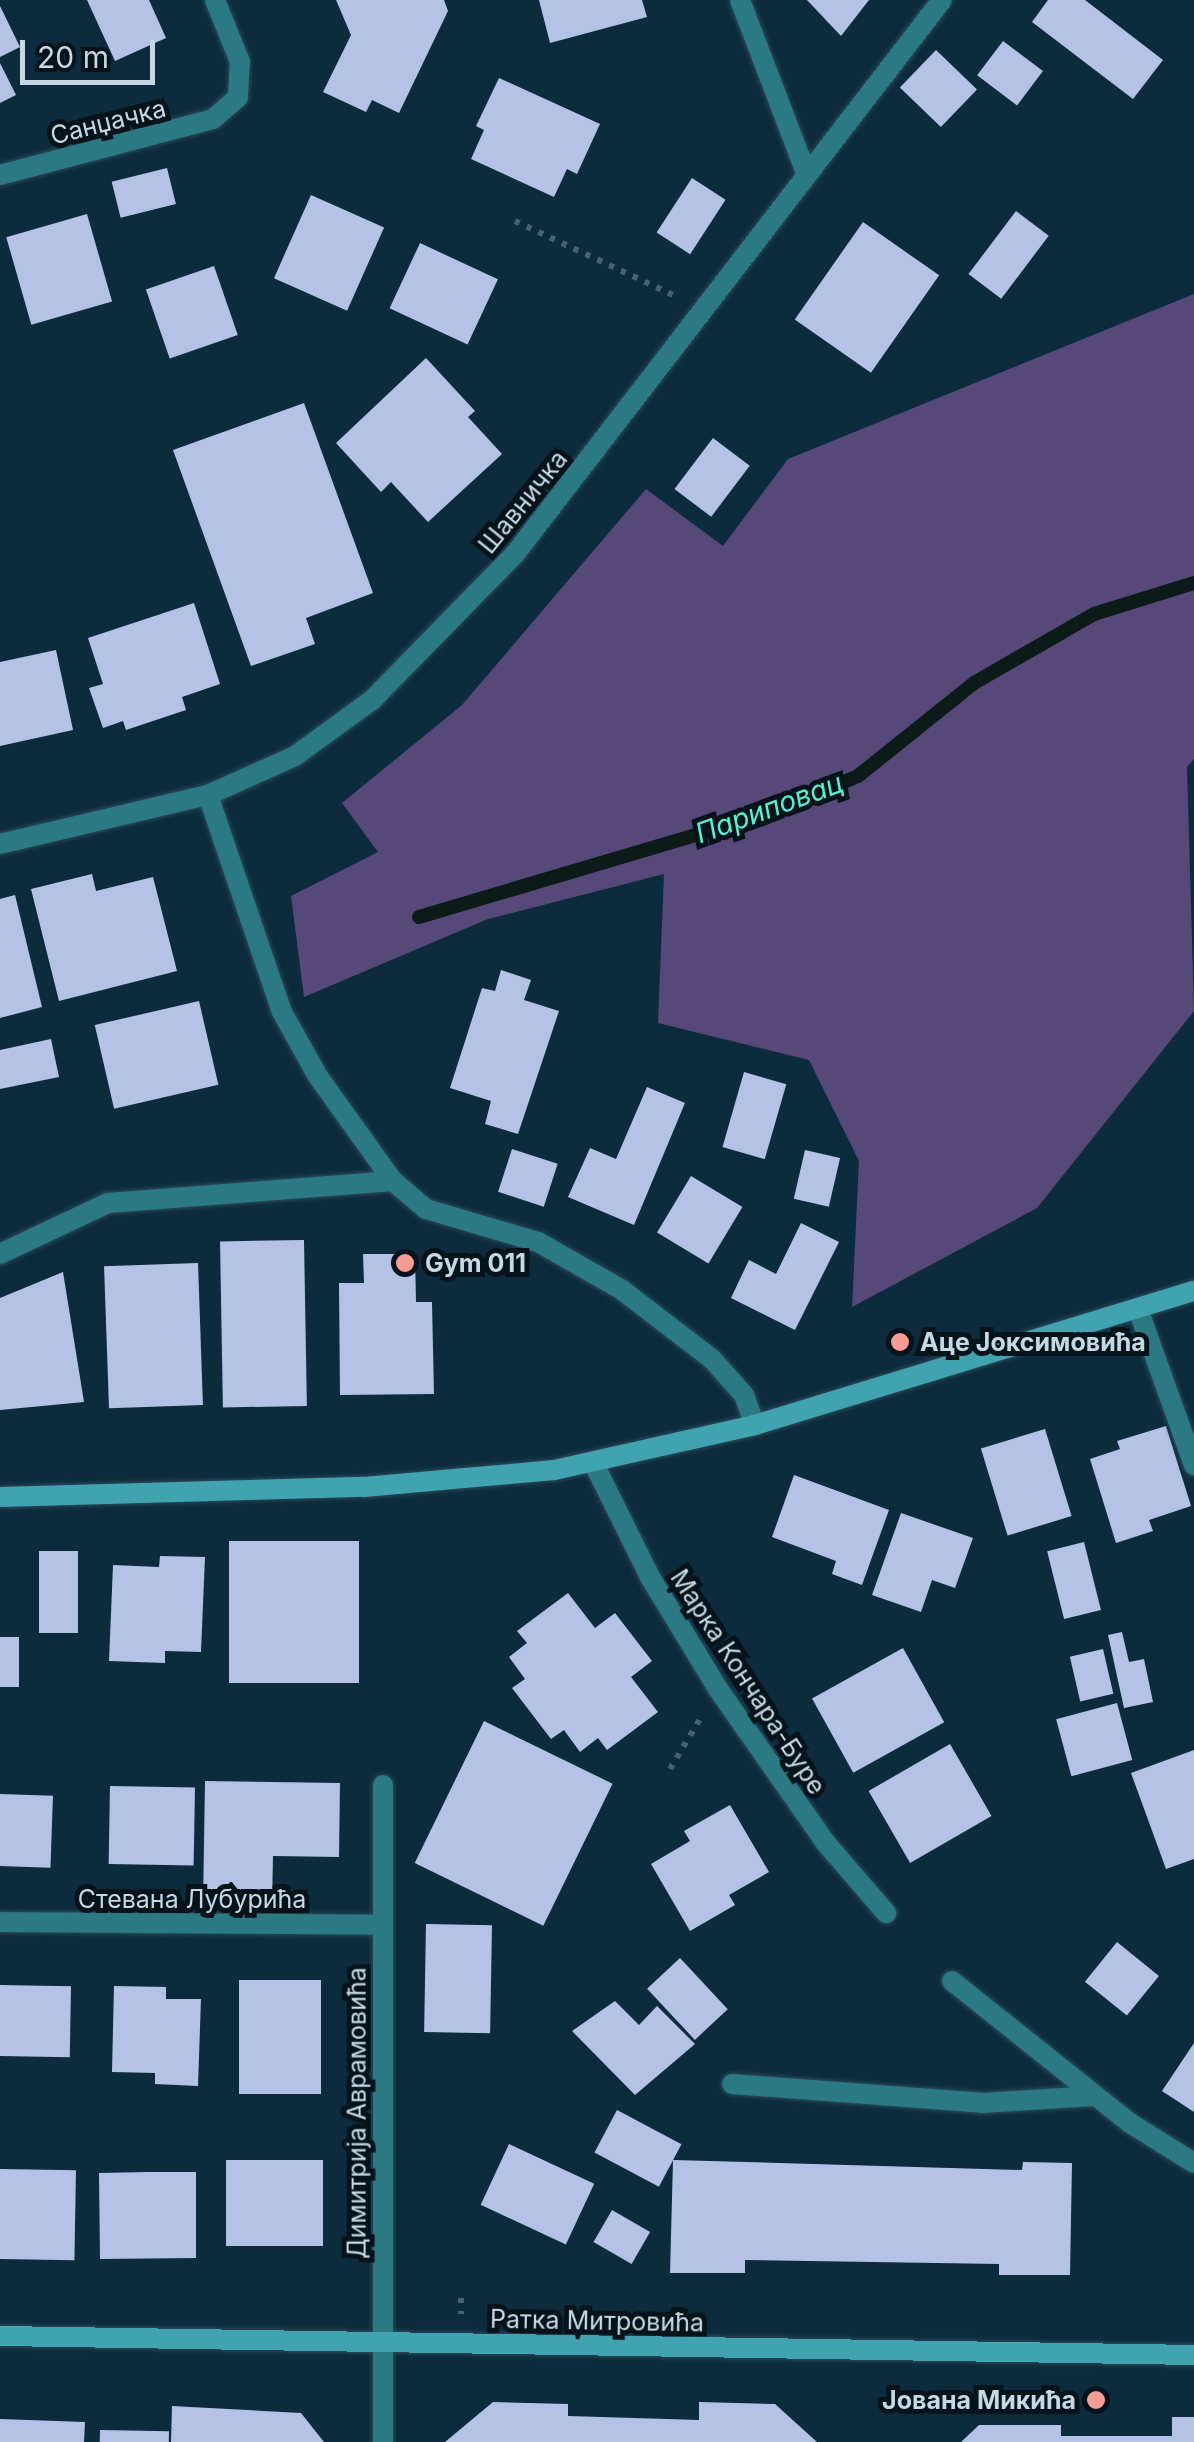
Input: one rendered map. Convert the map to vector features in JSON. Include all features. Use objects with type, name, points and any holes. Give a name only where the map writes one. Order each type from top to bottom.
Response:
[{"type":"main road","points":[[0,1497],[364,1487],[475,1480],[593,1462],[755,1425],[1194,1291]]},
{"type":"main road","name":"Ратка Митровића","points":[[0,2336],[1194,2355]]},
{"type":"street","name":"Санџачка","points":[[0,175],[213,119],[238,97],[240,62],[215,0]]},
{"type":"street","points":[[740,0],[807,176]]},
{"type":"street","name":"Шавничка","points":[[0,844],[208,795],[295,756],[338,728],[440,636],[516,554],[942,0]]},
{"type":"street","points":[[208,795],[282,1010],[318,1075],[393,1181],[426,1209],[538,1242],[622,1290],[712,1359],[744,1395],[755,1425]]},
{"type":"street","points":[[0,1254],[108,1203],[393,1181]]},
{"type":"street","points":[[1138,1309],[1194,1465]]},
{"type":"street","name":"Марка Кончара-Буре","points":[[593,1462],[650,1577],[718,1689],[825,1842],[886,1913]]},
{"type":"street","name":"Димитрија Аврамовића","points":[[383,1785],[383,2442]]},
{"type":"street","name":"Стевана Лубурића","points":[[0,1922],[383,1925]]},
{"type":"street","points":[[952,1982],[1094,2096],[1194,2162]]},
{"type":"street","points":[[732,2084],[982,2104],[1094,2096]]},
{"type":"path","points":[[515,221],[706,310]]},
{"type":"path","points":[[670,1769],[718,1689]]},
{"type":"shaded area","points":[[1194,294],[1194,759],[1187,767],[1194,1011],[1037,1208],[852,1307],[859,1161],[809,1060],[658,1023],[664,874],[488,919],[304,997],[291,896],[378,852],[342,803],[462,705],[646,489],[723,546],[788,459]]},
{"type":"building","points":[[87,0],[149,0],[166,38],[115,61]]},
{"type":"building","points":[[336,0],[444,0],[448,11],[399,113],[372,100],[366,112],[323,92],[351,35]]},
{"type":"building","points":[[539,0],[642,0],[647,17],[550,43]]},
{"type":"building","points":[[807,0],[869,0],[841,36]]},
{"type":"building","points":[[1048,0],[1085,0],[1163,60],[1133,99],[1032,22]]},
{"type":"building","points":[[0,6],[20,47],[0,57]]},
{"type":"building","points":[[1003,41],[1043,71],[1017,105],[977,75]]},
{"type":"building","points":[[936,50],[977,90],[941,127],[900,87]]},
{"type":"building","points":[[0,63],[16,95],[0,103]]},
{"type":"building","points":[[499,78],[600,124],[577,174],[567,169],[554,197],[471,159],[484,130],[476,126]]},
{"type":"building","points":[[167,168],[176,204],[121,218],[112,182]]},
{"type":"building","points":[[692,178],[726,200],[690,254],[657,233]]},
{"type":"building","points":[[311,195],[384,228],[347,311],[274,278]]},
{"type":"building","points":[[1016,211],[1049,236],[1001,299],[968,274]]},
{"type":"building","points":[[87,214],[112,301],[31,325],[6,237]]},
{"type":"building","points":[[863,222],[939,275],[871,373],[795,319]]},
{"type":"building","points":[[420,243],[498,279],[468,345],[390,308]]},
{"type":"building","points":[[214,266],[238,335],[170,358],[146,289]]},
{"type":"building","points":[[426,358],[475,411],[468,417],[502,454],[428,522],[391,482],[381,492],[336,443]]},
{"type":"building","points":[[304,403],[373,593],[306,618],[315,644],[251,666],[173,450]]},
{"type":"building","points":[[713,438],[750,466],[711,517],[674,489]]},
{"type":"building","points":[[194,603],[220,684],[182,697],[186,710],[126,730],[123,721],[103,728],[89,688],[103,684],[88,638]]},
{"type":"building","points":[[56,650],[73,730],[0,746],[0,662]]},
{"type":"building","points":[[92,874],[96,891],[153,877],[177,971],[59,1001],[31,889]]},
{"type":"building","points":[[15,895],[42,1007],[0,1018],[0,899]]},
{"type":"building","points":[[501,970],[531,980],[524,1000],[559,1011],[518,1134],[485,1124],[491,1101],[450,1088],[482,988],[495,991]]},
{"type":"building","points":[[199,1001],[218,1085],[114,1109],[95,1025]]},
{"type":"building","points":[[51,1039],[59,1077],[0,1089],[0,1050]]},
{"type":"building","points":[[744,1072],[786,1084],[765,1159],[723,1147]]},
{"type":"building","points":[[647,1087],[685,1103],[634,1225],[568,1197],[590,1148],[616,1159]]},
{"type":"building","points":[[512,1149],[558,1164],[544,1207],[498,1192]]},
{"type":"building","points":[[805,1150],[840,1158],[829,1207],[794,1199]]},
{"type":"building","points":[[691,1176],[742,1207],[708,1263],[657,1233]]},
{"type":"building","points":[[801,1223],[839,1242],[795,1330],[731,1298],[749,1260],[776,1274]]},
{"type":"building","points":[[304,1240],[307,1406],[223,1407],[220,1241]]},
{"type":"building","points":[[363,1254],[415,1254],[416,1302],[432,1302],[434,1394],[340,1395],[339,1283],[364,1283]]},
{"type":"building","points":[[198,1263],[203,1405],[109,1408],[104,1266]]},
{"type":"building","points":[[63,1272],[84,1402],[0,1410],[0,1298]]},
{"type":"building","points":[[1166,1426],[1191,1506],[1149,1520],[1153,1531],[1116,1543],[1090,1459],[1120,1449],[1117,1441]]},
{"type":"building","points":[[1045,1429],[1072,1516],[1008,1536],[981,1449]]},
{"type":"building","points":[[794,1475],[889,1510],[862,1585],[832,1574],[836,1561],[772,1537]]},
{"type":"building","points":[[901,1513],[973,1538],[955,1588],[932,1580],[921,1612],[872,1595]]},
{"type":"building","points":[[229,1541],[359,1541],[359,1683],[229,1683]]},
{"type":"building","points":[[1084,1542],[1101,1610],[1064,1619],[1047,1551]]},
{"type":"building","points":[[39,1551],[78,1551],[78,1633],[39,1633]]},
{"type":"building","points":[[160,1556],[205,1557],[201,1652],[165,1651],[165,1663],[109,1661],[113,1565],[159,1567]]},
{"type":"building","points":[[568,1593],[595,1628],[615,1613],[652,1661],[631,1677],[658,1712],[607,1750],[598,1738],[580,1752],[564,1730],[551,1739],[512,1688],[525,1679],[509,1657],[527,1643],[517,1631]]},
{"type":"building","points":[[1122,1632],[1129,1662],[1144,1659],[1153,1702],[1124,1708],[1108,1635]]},
{"type":"building","points":[[0,1637],[19,1637],[19,1687],[0,1687]]},
{"type":"building","points":[[903,1648],[944,1722],[853,1773],[812,1698]]},
{"type":"building","points":[[1103,1649],[1113,1694],[1080,1701],[1070,1657]]},
{"type":"building","points":[[1117,1703],[1132,1760],[1071,1776],[1056,1719]]},
{"type":"building","points":[[484,1721],[613,1784],[543,1926],[415,1863]]},
{"type":"building","points":[[950,1744],[991,1816],[910,1863],[869,1791]]},
{"type":"building","points":[[1194,1750],[1194,1859],[1166,1869],[1131,1773]]},
{"type":"building","points":[[205,1781],[340,1783],[339,1857],[273,1856],[272,1905],[203,1904]]},
{"type":"building","points":[[110,1786],[195,1787],[194,1865],[109,1864]]},
{"type":"building","points":[[0,1794],[53,1796],[50,1868],[0,1866]]},
{"type":"building","points":[[730,1805],[769,1872],[729,1895],[735,1905],[690,1931],[651,1864],[690,1841],[684,1831]]},
{"type":"building","points":[[426,1924],[492,1925],[490,2033],[424,2032]]},
{"type":"building","points":[[1117,1942],[1159,1976],[1127,2016],[1085,1982]]},
{"type":"building","points":[[680,1958],[728,2009],[695,2040],[647,1989]]},
{"type":"building","points":[[239,1980],[321,1980],[321,2094],[239,2094]]},
{"type":"building","points":[[0,1985],[71,1986],[70,2057],[0,2056]]},
{"type":"building","points":[[114,1986],[166,1987],[166,1999],[201,1999],[198,2086],[155,2084],[155,2073],[112,2072]]},
{"type":"building","points":[[615,2001],[639,2025],[657,2006],[695,2044],[635,2095],[572,2031]]},
{"type":"building","points":[[1194,2043],[1194,2112],[1162,2091]]},
{"type":"building","points":[[617,2110],[681,2144],[659,2187],[594,2152]]},
{"type":"building","points":[[509,2144],[594,2184],[566,2244],[481,2205]]},
{"type":"building","points":[[226,2160],[323,2160],[323,2246],[226,2246]]},
{"type":"building","points":[[673,2160],[1022,2170],[1023,2162],[1072,2163],[1070,2275],[999,2275],[999,2264],[745,2260],[745,2273],[670,2273]]},
{"type":"building","points":[[0,2169],[76,2170],[74,2260],[0,2259]]},
{"type":"building","points":[[196,2172],[196,2258],[100,2259],[99,2173]]},
{"type":"building","points":[[612,2210],[650,2232],[632,2264],[594,2242]]},
{"type":"building","points":[[493,2402],[568,2404],[568,2416],[699,2420],[699,2402],[775,2404],[817,2442],[445,2442]]},
{"type":"building","points":[[172,2406],[301,2413],[324,2442],[171,2442]]},
{"type":"building","points":[[1172,2417],[1194,2417],[1194,2442],[961,2442],[979,2425],[1061,2425],[1061,2436],[1172,2436]]},
{"type":"building","points":[[0,2419],[85,2422],[84,2442],[0,2442]]},
{"type":"building","points":[[100,2430],[169,2431],[169,2442],[100,2442]]},
{"type":"waterway","name":"Париповац","points":[[419,917],[774,812],[858,776],[974,683],[1094,614],[1194,583]]},
{"type":"place","name":"Gym 011","points":[[405,1263]]},
{"type":"place","name":"Аце Јоксимовића","points":[[900,1342]]},
{"type":"place","name":"Јована Микића","points":[[1096,2400]]}]
